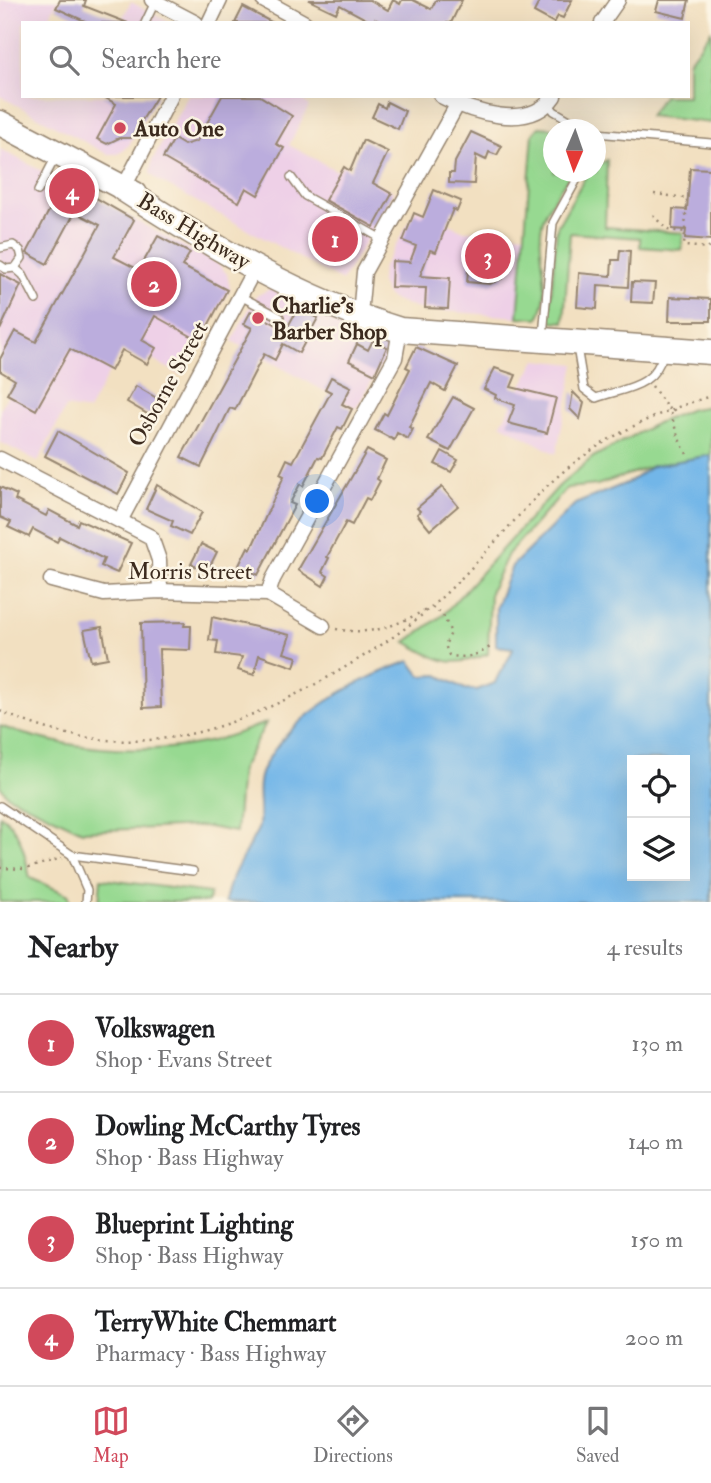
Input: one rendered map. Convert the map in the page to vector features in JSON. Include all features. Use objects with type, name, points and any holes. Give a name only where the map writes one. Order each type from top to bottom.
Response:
[{"type":"highway","name":"Bass Highway","points":[[0,123],[57,155],[202,225],[318,287],[361,304],[463,333]]},
{"type":"highway","name":"Bass Highway","points":[[123,188],[174,223],[255,268],[358,317],[400,330],[711,352]]},
{"type":"street","points":[[210,21],[220,0]]},
{"type":"street","points":[[263,0],[301,21]]},
{"type":"street","points":[[604,21],[618,0]]},
{"type":"street","points":[[154,1],[192,21]]},
{"type":"street","points":[[123,188],[171,98]]},
{"type":"street","points":[[445,98],[486,114],[523,115],[551,100]]},
{"type":"street","points":[[361,304],[364,272],[457,105]]},
{"type":"street","name":"Osborne Street","points":[[120,521],[255,268]]},
{"type":"street","points":[[268,594],[395,358],[400,330]]},
{"type":"street","points":[[0,459],[151,537],[159,560],[160,591]]},
{"type":"street","name":"Morris Street","points":[[51,580],[104,594],[160,591],[268,594],[323,626]]},
{"type":"lane","points":[[146,21],[154,1]]},
{"type":"lane","points":[[551,100],[554,111],[568,119]]},
{"type":"lane","points":[[606,136],[711,143]]},
{"type":"lane","points":[[38,191],[57,155]]},
{"type":"lane","points":[[291,177],[304,195],[382,239]]},
{"type":"lane","points":[[542,340],[553,223],[576,182]]},
{"type":"lane","points":[[0,248],[9,244],[20,250],[20,262],[15,268],[6,269],[0,265]]},
{"type":"lane","points":[[15,268],[23,275],[36,300]]},
{"type":"lane","points":[[242,296],[279,317]]},
{"type":"lane","points":[[576,343],[584,389],[596,398],[647,381],[659,369],[665,349]]},
{"type":"lane","points":[[0,806],[72,855],[193,871]]},
{"type":"lane","points":[[72,855],[87,890],[86,902]]},
{"type":"path","points":[[654,194],[687,198],[684,246],[711,248]]},
{"type":"path","points":[[653,215],[667,230],[685,232]]},
{"type":"path","points":[[647,381],[659,393],[668,409],[673,409]]},
{"type":"path","points":[[0,711],[56,731],[105,740],[163,738],[220,727],[283,702],[352,663],[432,606],[565,470],[605,441],[673,409],[711,396]]},
{"type":"path","points":[[673,409],[675,412],[671,414],[678,437],[689,458]]},
{"type":"path","points":[[323,626],[358,633],[387,629],[432,606]]},
{"type":"path","points":[[432,606],[443,615],[451,633],[445,645],[449,655],[460,658],[481,653],[490,647]]},
{"type":"path","points":[[0,868],[25,869],[72,855]]},
{"type":"shaded area","points":[[0,0],[58,0],[47,21],[21,21],[21,98],[155,98],[129,145],[118,154],[107,154],[0,96]]},
{"type":"shaded area","points":[[131,2],[166,21],[121,21]]},
{"type":"shaded area","points":[[187,98],[301,98],[309,106],[289,145],[337,171],[342,165],[394,192],[342,281],[157,180],[150,173],[152,161]]},
{"type":"shaded area","points":[[0,149],[218,264],[227,274],[230,289],[181,375],[124,345],[88,411],[66,407],[38,462],[0,442],[0,410],[18,375],[0,365]]},
{"type":"shaded area","points":[[417,209],[464,231],[526,234],[518,317],[419,309],[389,298],[381,283],[382,269]]},
{"type":"shaded area","points":[[270,289],[357,334],[389,341],[391,348],[356,408],[232,341],[256,296]]},
{"type":"shaded area","points":[[536,360],[575,364],[556,454],[501,424]]},
{"type":"green space","points":[[711,31],[711,123],[649,116],[662,98],[690,98],[690,59]]},
{"type":"green space","points":[[539,127],[543,127],[543,182],[565,182],[543,220],[541,245],[545,295],[538,318],[518,317],[533,134]]},
{"type":"green space","points":[[607,160],[605,227],[683,233],[682,250],[640,247],[640,238],[570,233],[564,322],[549,321],[557,227],[582,182],[606,182]]},
{"type":"green space","points":[[711,406],[711,455],[653,466],[597,485],[567,488],[508,554],[490,592],[488,654],[464,661],[446,661],[406,642],[443,615],[559,486],[593,457],[657,423],[692,409]]},
{"type":"green space","points":[[266,723],[241,770],[236,832],[203,826],[82,831],[8,796],[0,786],[0,726],[74,745],[153,749],[203,743]]},
{"type":"green space","points":[[0,815],[13,827],[17,835],[30,878],[69,895],[70,902],[0,902]]},
{"type":"green space","points":[[101,879],[210,893],[208,902],[99,902]]},
{"type":"water","points":[[711,455],[711,902],[225,902],[234,873],[258,829],[262,771],[273,751],[288,733],[325,702],[368,678],[410,661],[421,676],[438,675],[465,689],[477,690],[495,683],[513,648],[496,646],[496,607],[512,566],[575,504],[629,482],[653,466]]},
{"type":"building","points":[[60,0],[86,0],[84,6],[123,21],[85,21],[56,8]]},
{"type":"building","points":[[309,0],[370,0],[388,10],[393,0],[400,4],[402,0],[413,0],[431,9],[436,0],[462,0],[452,21],[369,21],[340,5],[336,13]]},
{"type":"building","points":[[540,0],[572,0],[563,18],[558,16],[555,21],[534,12]]},
{"type":"building","points":[[659,0],[689,0],[685,18],[656,11]]},
{"type":"building","points":[[243,7],[269,21],[236,21]]},
{"type":"building","name":"Auto One","points":[[106,98],[156,98],[131,138],[119,138],[107,144],[97,139],[116,104]]},
{"type":"building","points":[[221,98],[263,98],[292,116],[276,144],[284,148],[258,195],[246,188],[239,202],[163,158],[174,139],[184,145],[197,141]]},
{"type":"building","points":[[387,102],[405,111],[398,129],[372,117],[378,104],[385,108]]},
{"type":"building","points":[[471,132],[502,146],[497,155],[489,152],[486,160],[476,155],[474,184],[449,183],[449,173],[454,173],[455,162]]},
{"type":"building","points":[[363,140],[388,152],[373,183],[392,194],[374,227],[325,200],[344,167],[350,171]]},
{"type":"building","points":[[690,168],[711,169],[711,240],[685,238],[686,230],[672,229],[673,209],[687,210]]},
{"type":"building","points":[[65,180],[134,220],[114,257],[139,270],[158,236],[190,253],[182,266],[227,290],[200,341],[155,316],[142,340],[156,348],[147,364],[122,350],[111,371],[70,349],[36,410],[7,394],[15,380],[0,371],[0,359],[15,331],[36,342],[100,225],[75,212],[47,264],[27,253]]},
{"type":"building","points":[[434,190],[461,201],[457,211],[453,209],[436,252],[430,250],[420,276],[450,278],[448,309],[425,308],[426,288],[391,287],[392,261],[410,262],[416,246],[403,241],[414,213],[423,217]]},
{"type":"building","points":[[325,214],[356,232],[342,257],[316,243],[321,234],[315,231]]},
{"type":"building","points":[[471,239],[507,242],[503,278],[490,284],[467,282]]},
{"type":"building","points":[[620,250],[630,251],[628,287],[598,285],[597,309],[577,307],[579,273],[611,276],[612,260],[619,260]]},
{"type":"building","points":[[0,274],[21,285],[0,330]]},
{"type":"building","points":[[632,282],[655,283],[653,303],[631,302]]},
{"type":"building","points":[[670,297],[711,299],[711,321],[669,321]]},
{"type":"building","points":[[298,308],[318,318],[299,353],[283,344],[275,360],[264,354],[235,410],[230,408],[201,467],[181,457],[252,328],[244,324],[251,311],[286,330]]},
{"type":"building","points":[[373,340],[387,347],[375,374],[349,361],[357,344],[368,350]]},
{"type":"building","points":[[416,347],[458,366],[445,391],[431,383],[409,427],[413,429],[408,439],[397,433],[394,440],[375,430],[384,413],[387,415],[410,369],[406,367]]},
{"type":"building","points":[[495,368],[516,375],[511,387],[556,398],[547,433],[508,423],[515,405],[495,398],[496,395],[484,389]]},
{"type":"building","points":[[331,377],[351,387],[342,404],[352,409],[342,429],[338,427],[322,458],[318,457],[303,486],[300,484],[290,503],[295,505],[258,575],[239,565],[248,547],[251,549],[284,476],[280,474],[287,459],[293,462],[331,392],[325,389]]},
{"type":"building","points":[[136,386],[160,400],[151,416],[127,402]]},
{"type":"building","points":[[573,392],[584,403],[580,419],[570,409]]},
{"type":"building","points":[[453,397],[474,408],[450,451],[428,440]]},
{"type":"building","points":[[58,431],[129,473],[118,494],[45,456]]},
{"type":"building","points":[[367,450],[386,460],[377,479],[380,481],[370,500],[366,498],[352,525],[346,522],[327,557],[329,558],[322,572],[328,576],[323,586],[298,570]]},
{"type":"building","points":[[442,451],[458,460],[451,472],[435,464]]},
{"type":"building","points":[[157,485],[202,512],[190,535],[171,526],[173,521],[146,509]]},
{"type":"building","points":[[0,487],[17,495],[15,500],[46,516],[49,510],[77,525],[79,520],[131,543],[117,573],[101,566],[104,559],[60,537],[57,542],[33,529],[29,537],[8,527],[11,522],[0,517]]},
{"type":"building","points":[[442,487],[458,506],[430,530],[417,514],[420,511],[417,508]]},
{"type":"building","points":[[201,544],[217,552],[207,572],[191,564]]},
{"type":"building","points":[[212,617],[290,635],[284,653],[297,657],[294,667],[259,655],[254,675],[238,670],[242,657],[216,654],[218,641],[209,640]]},
{"type":"building","points":[[185,622],[184,626],[191,626],[190,650],[159,649],[161,707],[143,708],[141,623]]},
{"type":"building","points":[[102,627],[108,658],[91,661],[84,630]]},
{"type":"place","name":"Auto One","points":[[120,128]]},
{"type":"place","name":"TerryWhite Chemmart","points":[[72,191]]},
{"type":"place","name":"Volkswagen","points":[[335,239]]},
{"type":"place","name":"Blueprint Lighting","points":[[488,256]]},
{"type":"place","name":"Dowling McCarthy Tyres","points":[[154,284]]},
{"type":"place","name":"Charlie's Barber Shop","points":[[258,318]]}]
